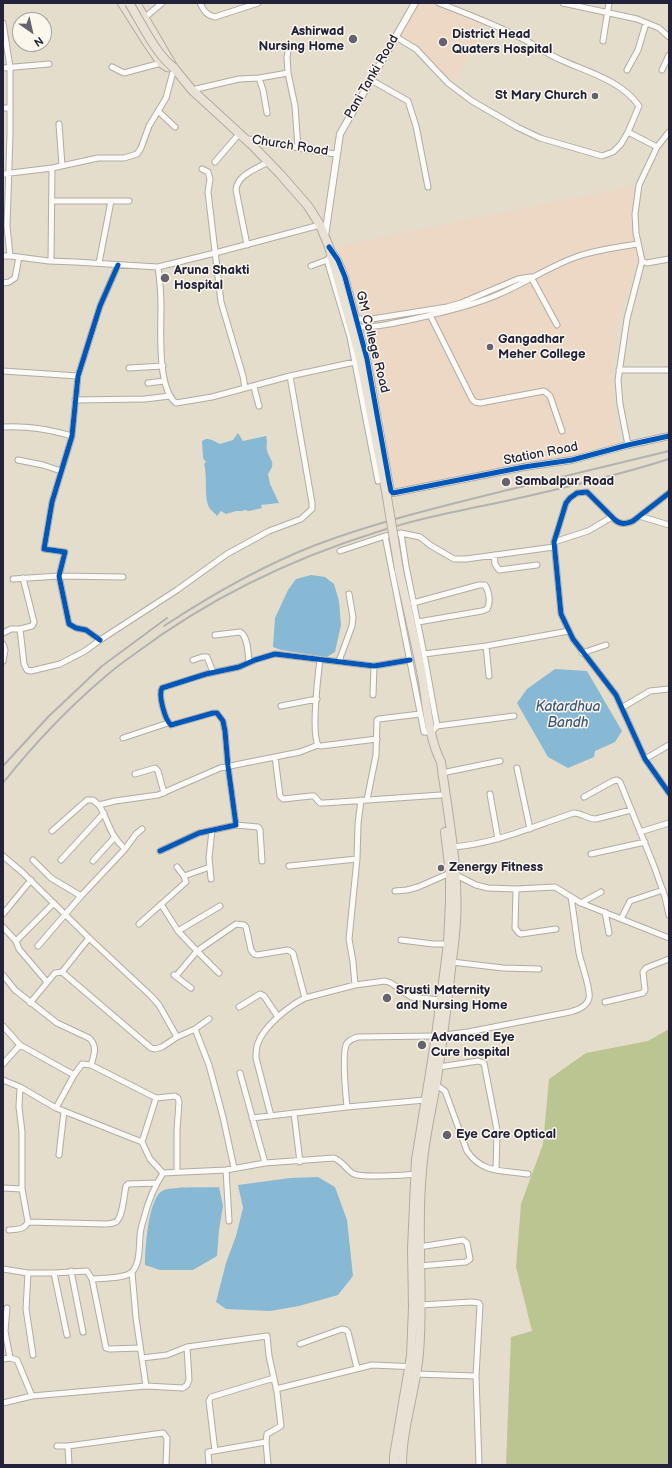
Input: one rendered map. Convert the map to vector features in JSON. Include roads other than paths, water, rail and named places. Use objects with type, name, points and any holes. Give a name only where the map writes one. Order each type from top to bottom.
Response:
[{"type":"main road","points":[[122,3],[162,63],[167,67],[174,68]]},
{"type":"main road","points":[[129,3],[166,62],[174,68]]},
{"type":"main road","points":[[136,3],[174,68],[192,90],[242,136],[299,195],[308,206],[325,236],[365,378],[399,570],[430,721],[434,729],[440,795],[453,874],[448,944],[440,1000],[439,1067],[418,1174],[412,1249],[413,1370],[404,1437],[402,1465]]},
{"type":"main road","points":[[394,1465],[395,1450],[420,1332],[418,1174],[416,1160],[425,1100],[440,1036],[452,962],[456,921],[452,847],[441,762],[436,753]]},
{"type":"street","points":[[135,24],[162,3]]},
{"type":"street","points":[[200,3],[204,12],[215,17],[258,3]]},
{"type":"street","name":"Pani Tanki Road","points":[[336,154],[340,134],[415,3]]},
{"type":"street","points":[[396,37],[416,49],[448,83],[472,101],[517,127],[540,138],[602,156],[613,152],[621,144],[639,106],[633,98],[602,77],[562,60],[516,36],[439,3]]},
{"type":"street","points":[[563,3],[637,19],[659,28],[669,37]]},
{"type":"street","points":[[603,41],[609,3]]},
{"type":"street","points":[[3,23],[10,67],[10,108],[5,174],[5,226],[10,256]]},
{"type":"street","points":[[627,70],[638,50],[646,23]]},
{"type":"street","points":[[289,46],[287,57],[288,73],[295,106],[298,148]]},
{"type":"street","points":[[662,70],[669,55]]},
{"type":"street","points":[[112,68],[124,74],[162,63]]},
{"type":"street","points":[[3,68],[49,64]]},
{"type":"street","points":[[5,174],[52,168],[98,158],[124,158],[137,154],[141,148],[149,126],[166,98],[174,68]]},
{"type":"street","points":[[192,90],[239,79],[260,78],[288,73]]},
{"type":"street","points":[[260,78],[267,113]]},
{"type":"street","points":[[371,80],[408,101],[416,126],[428,187]]},
{"type":"street","points":[[3,108],[10,108]]},
{"type":"street","points":[[158,112],[175,127]]},
{"type":"street","points":[[59,124],[62,166]]},
{"type":"street","points":[[628,132],[657,147]]},
{"type":"street","points":[[628,445],[618,391],[619,370],[627,319],[642,261],[636,233],[635,214],[639,185],[657,147],[669,132]]},
{"type":"street","points":[[215,162],[242,136]]},
{"type":"street","name":"Church Road","points":[[242,136],[298,148],[336,154]]},
{"type":"street","points":[[325,236],[336,154]]},
{"type":"street","points":[[247,245],[236,185],[241,178],[268,162]]},
{"type":"street","points":[[51,262],[52,168]]},
{"type":"street","points":[[202,169],[208,172],[210,179],[208,192],[221,302],[243,376],[245,388]]},
{"type":"street","points":[[52,201],[129,201]]},
{"type":"street","points":[[99,263],[111,201]]},
{"type":"street","points":[[3,256],[51,262],[99,263],[158,267],[215,254],[320,225]]},
{"type":"street","points":[[359,328],[376,327],[453,310],[482,301],[575,257],[587,253],[638,244]]},
{"type":"street","points":[[311,266],[330,256],[350,337],[378,481]]},
{"type":"street","name":"GM College Road","points":[[330,256],[338,260],[345,277],[359,328],[371,375],[389,481],[393,493]]},
{"type":"street","points":[[3,283],[9,282],[15,278],[19,257]]},
{"type":"street","points":[[642,261],[647,264],[669,259]]},
{"type":"street","points":[[100,640],[86,630],[76,628],[69,624],[59,576],[65,552],[44,549],[52,502],[72,436],[78,376],[100,306],[118,265]]},
{"type":"street","points":[[158,267],[160,286],[160,336],[164,381],[170,396],[178,403],[212,397],[254,387],[290,376],[355,362]]},
{"type":"street","points":[[356,318],[372,319],[448,307],[518,280],[531,277]]},
{"type":"street","points":[[531,277],[557,325]]},
{"type":"street","points":[[430,315],[472,399],[475,402],[480,403],[544,391],[550,396],[562,431]]},
{"type":"street","points":[[129,368],[163,366]]},
{"type":"street","points":[[619,370],[669,370]]},
{"type":"street","points":[[3,371],[78,376]]},
{"type":"street","points":[[20,629],[24,664],[27,670],[31,671],[60,664],[85,651],[177,590],[227,554],[269,531],[301,519],[312,509],[290,376]]},
{"type":"street","points":[[148,383],[164,381]]},
{"type":"street","points":[[254,387],[259,406]]},
{"type":"street","points":[[75,400],[145,399],[170,396]]},
{"type":"street","points":[[3,426],[44,428],[72,436]]},
{"type":"street","name":"Station Road","points":[[393,493],[524,467],[572,460],[669,436]]},
{"type":"street","points":[[18,460],[43,465],[61,471]]},
{"type":"street","points":[[669,493],[633,521],[626,524],[620,524],[586,492],[576,493],[566,503],[554,544],[561,610],[569,631],[582,653],[612,688],[623,707],[645,759],[669,793]]},
{"type":"street","points":[[639,516],[669,525]]},
{"type":"street","points":[[340,551],[385,536],[401,533],[420,538],[454,559],[494,555],[554,544],[588,530],[612,517]]},
{"type":"street","points":[[401,533],[413,603],[424,654],[434,729]]},
{"type":"street","points":[[385,536],[424,732],[434,729],[514,716]]},
{"type":"street","points":[[494,555],[495,564],[499,570],[537,565]]},
{"type":"street","points":[[13,579],[59,576],[123,577]]},
{"type":"street","points":[[3,632],[11,629],[20,629],[32,626],[34,622],[23,578]]},
{"type":"street","points":[[413,603],[479,585],[484,585],[487,588],[490,602],[487,609],[418,622]]},
{"type":"street","points":[[339,661],[352,626],[353,611],[349,594]]},
{"type":"street","points":[[424,654],[486,646],[569,631]]},
{"type":"street","points":[[215,635],[240,632],[245,635],[249,662]]},
{"type":"street","points":[[3,644],[5,650],[3,661]]},
{"type":"street","points":[[582,653],[606,645]]},
{"type":"street","points":[[486,646],[488,676]]},
{"type":"street","points":[[236,825],[224,725],[220,715],[213,712],[171,726],[168,723],[160,694],[162,688],[213,672],[239,667],[249,662],[275,654],[374,666],[410,660]]},
{"type":"street","points":[[193,660],[207,657],[213,672]]},
{"type":"street","points":[[318,745],[316,740],[316,719],[320,659]]},
{"type":"street","points":[[373,695],[374,666]]},
{"type":"street","points":[[623,707],[650,691],[669,689]]},
{"type":"street","points":[[281,706],[317,699]]},
{"type":"street","points":[[354,985],[355,975],[349,939],[357,859],[358,824],[376,755],[376,724],[377,720],[379,719],[420,714]]},
{"type":"street","points":[[123,738],[168,723]]},
{"type":"street","points":[[99,805],[115,801],[164,794],[212,771],[228,766],[300,752],[318,745],[321,746],[377,739]]},
{"type":"street","points":[[645,759],[669,746]]},
{"type":"street","points":[[275,757],[281,798],[314,796],[320,803],[324,803],[440,795]]},
{"type":"street","points":[[442,773],[500,761]]},
{"type":"street","points":[[135,774],[155,768],[158,771],[164,794]]},
{"type":"street","points":[[517,768],[530,829]]},
{"type":"street","points":[[584,796],[617,780],[622,786],[663,890],[669,915]]},
{"type":"street","points":[[490,794],[498,838]]},
{"type":"street","points":[[52,831],[87,800],[92,800],[99,805],[104,813],[114,838],[125,849]]},
{"type":"street","points":[[452,847],[476,845],[530,829],[574,813],[582,814],[596,820],[631,810]]},
{"type":"street","points":[[61,860],[104,813]]},
{"type":"street","points":[[640,832],[669,823]]},
{"type":"street","points":[[160,851],[212,830],[236,825],[258,827],[260,830],[262,861]]},
{"type":"street","points":[[38,946],[81,896],[125,849],[133,837],[142,829]]},
{"type":"street","points":[[211,879],[209,849],[212,830]]},
{"type":"street","points":[[93,861],[114,838]]},
{"type":"street","points":[[591,854],[645,842]]},
{"type":"street","points":[[3,856],[31,880],[89,938],[151,996],[163,1011],[177,1037]]},
{"type":"street","points":[[289,866],[357,859]]},
{"type":"street","points":[[33,860],[51,878],[81,896]]},
{"type":"street","points":[[139,924],[184,885],[186,880],[177,867]]},
{"type":"street","points":[[184,876],[210,867]]},
{"type":"street","points":[[395,891],[418,887],[453,874],[488,888],[516,889],[555,887],[581,903],[669,938]]},
{"type":"street","points":[[3,914],[31,880]]},
{"type":"street","points":[[516,889],[515,928],[519,933],[521,934],[556,929]]},
{"type":"street","points":[[621,919],[630,902],[663,890]]},
{"type":"street","points":[[581,903],[601,892]]},
{"type":"street","points":[[347,1107],[344,1058],[345,1049],[348,1042],[358,1037],[440,1036],[570,1012],[583,1007],[590,998],[580,953],[571,897]]},
{"type":"street","points":[[16,941],[54,903]]},
{"type":"street","points":[[161,904],[178,930],[219,972]]},
{"type":"street","points":[[178,930],[220,906]]},
{"type":"street","points":[[605,912],[609,932]]},
{"type":"street","points":[[191,988],[175,975],[197,951],[236,924],[244,925],[248,932],[250,950],[254,954],[257,955],[288,950],[292,953],[305,998]]},
{"type":"street","points":[[3,927],[16,941],[19,949],[47,982]]},
{"type":"street","points":[[30,1003],[55,973],[62,972],[89,938]]},
{"type":"street","points":[[401,940],[433,944],[448,944]]},
{"type":"street","points":[[605,1002],[643,993],[645,990],[643,972],[646,968],[669,959]]},
{"type":"street","points":[[452,962],[503,968],[539,969]]},
{"type":"street","points":[[62,972],[151,1048],[155,1049],[162,1047],[177,1037],[195,1029],[209,1019]]},
{"type":"street","points":[[3,975],[12,987],[30,1003],[61,1026],[92,1040],[95,1050],[91,1065]]},
{"type":"street","points":[[271,1116],[256,1058],[256,1050],[258,1042],[265,1031],[278,1017],[297,1001],[354,985],[385,981],[391,983],[411,997],[440,1000]]},
{"type":"street","points":[[239,1007],[260,994],[264,996],[278,1017]]},
{"type":"street","points":[[3,1026],[20,1045],[74,1075]]},
{"type":"street","points":[[195,1029],[209,1065],[234,1168]]},
{"type":"street","points":[[3,1064],[20,1045]]},
{"type":"street","points":[[439,1067],[478,1061],[484,1063],[497,1130],[496,1170]]},
{"type":"street","points":[[56,1108],[81,1065],[91,1065],[156,1098],[175,1096],[179,1099],[177,1172]]},
{"type":"street","points":[[240,1073],[265,1163]]},
{"type":"street","points":[[3,1080],[20,1087],[56,1108],[142,1142],[150,1158],[164,1173]]},
{"type":"street","points":[[436,1085],[442,1088],[447,1097],[467,1151],[472,1159],[479,1165],[486,1168],[528,1174]]},
{"type":"street","points":[[9,1230],[22,1229],[26,1227],[28,1222],[22,1189],[22,1132],[19,1107],[20,1087]]},
{"type":"street","points":[[142,1142],[156,1098]]},
{"type":"street","points":[[252,1118],[425,1100]]},
{"type":"street","points":[[59,1155],[64,1111]]},
{"type":"street","points":[[294,1113],[300,1162]]},
{"type":"street","points":[[164,1173],[226,1170],[265,1163],[300,1162],[334,1158],[341,1161],[354,1174],[418,1174]]},
{"type":"street","points":[[226,1170],[230,1221]]},
{"type":"street","points":[[146,1386],[140,1348],[132,1272],[140,1248],[140,1236],[144,1218],[157,1184],[164,1173]]},
{"type":"street","points":[[28,1222],[106,1224],[114,1222],[121,1216],[126,1186],[128,1184],[157,1184]]},
{"type":"street","points":[[3,1188],[22,1189]]},
{"type":"street","points":[[419,1248],[463,1240],[467,1243],[470,1259],[466,1262],[420,1266]]},
{"type":"street","points":[[3,1269],[28,1274],[87,1270],[92,1279],[106,1348],[109,1350],[140,1348]]},
{"type":"street","points":[[71,1271],[83,1332]]},
{"type":"street","points":[[92,1279],[126,1276],[132,1272]]},
{"type":"street","points":[[54,1273],[67,1336]]},
{"type":"street","points":[[28,1274],[26,1309],[33,1355]]},
{"type":"street","points":[[420,1305],[472,1302],[480,1305],[476,1376],[479,1465]]},
{"type":"street","points":[[7,1308],[5,1331],[10,1358]]},
{"type":"street","points":[[300,1344],[346,1330],[357,1368]]},
{"type":"street","points":[[142,1358],[167,1355],[186,1348],[267,1336],[281,1426],[268,1434],[266,1442],[267,1465]]},
{"type":"street","points":[[3,1403],[32,1396],[146,1386],[183,1388],[187,1386],[189,1380],[186,1348]]},
{"type":"street","points":[[3,1359],[10,1358],[17,1360],[32,1396]]},
{"type":"street","points":[[276,1389],[372,1365],[476,1376]]},
{"type":"street","points":[[215,1451],[209,1401],[212,1397],[274,1378]]},
{"type":"street","points":[[57,1446],[68,1446],[164,1433],[167,1438],[166,1465]]},
{"type":"street","points":[[209,1465],[208,1452],[266,1442]]},
{"type":"street","points":[[68,1446],[69,1465]]},
{"type":"water","points":[[238,433],[243,441],[266,436],[267,450],[272,462],[271,470],[268,474],[270,484],[279,503],[261,505],[262,508],[249,511],[236,511],[226,514],[221,511],[217,516],[210,509],[207,499],[204,464],[206,462],[203,458],[202,441],[209,439],[220,444],[233,440]]},
{"type":"water","points":[[311,575],[325,577],[334,584],[339,601],[341,625],[335,652],[327,657],[281,650],[273,647],[275,618],[288,590],[296,579]]},
{"type":"water","name":"Katardhua Bandh","points":[[555,669],[587,671],[622,731],[615,742],[595,751],[594,757],[568,768],[548,757],[517,703],[527,689]]},
{"type":"water","points":[[318,1177],[335,1187],[347,1220],[353,1276],[338,1295],[299,1306],[270,1311],[226,1309],[216,1302],[243,1208],[238,1185],[290,1178]]},
{"type":"water","points":[[219,1187],[223,1206],[217,1256],[193,1270],[160,1270],[145,1265],[148,1224],[154,1202],[159,1194],[164,1190],[176,1188]]},
{"type":"railway","points":[[164,626],[200,603],[255,572],[293,554],[338,537],[439,507],[669,451]]},
{"type":"railway","points":[[3,783],[52,727],[78,701],[113,670],[128,658],[192,615],[251,582],[313,555],[393,527],[588,482],[669,459]]},
{"type":"railway","points":[[3,766],[48,717],[102,666],[167,618]]},
{"type":"place","name":"Ashirwad Nursing Home","points":[[353,39]]},
{"type":"place","name":"District Head Quaters Hospital","points":[[443,42]]},
{"type":"place","name":"St Mary Church","points":[[595,96]]},
{"type":"place","name":"Aruna Shakti Hospital","points":[[165,278]]},
{"type":"place","name":"Gangadhar Meher College","points":[[490,347]]},
{"type":"place","name":"Sambalpur Road","points":[[506,482]]},
{"type":"place","name":"Zenergy Fitness","points":[[441,868]]},
{"type":"place","name":"Srusti Maternity and Nursing Home","points":[[387,998]]},
{"type":"place","name":"Advanced Eye Cure hospital","points":[[422,1045]]},
{"type":"place","name":"Eye Care Optical","points":[[447,1135]]}]
